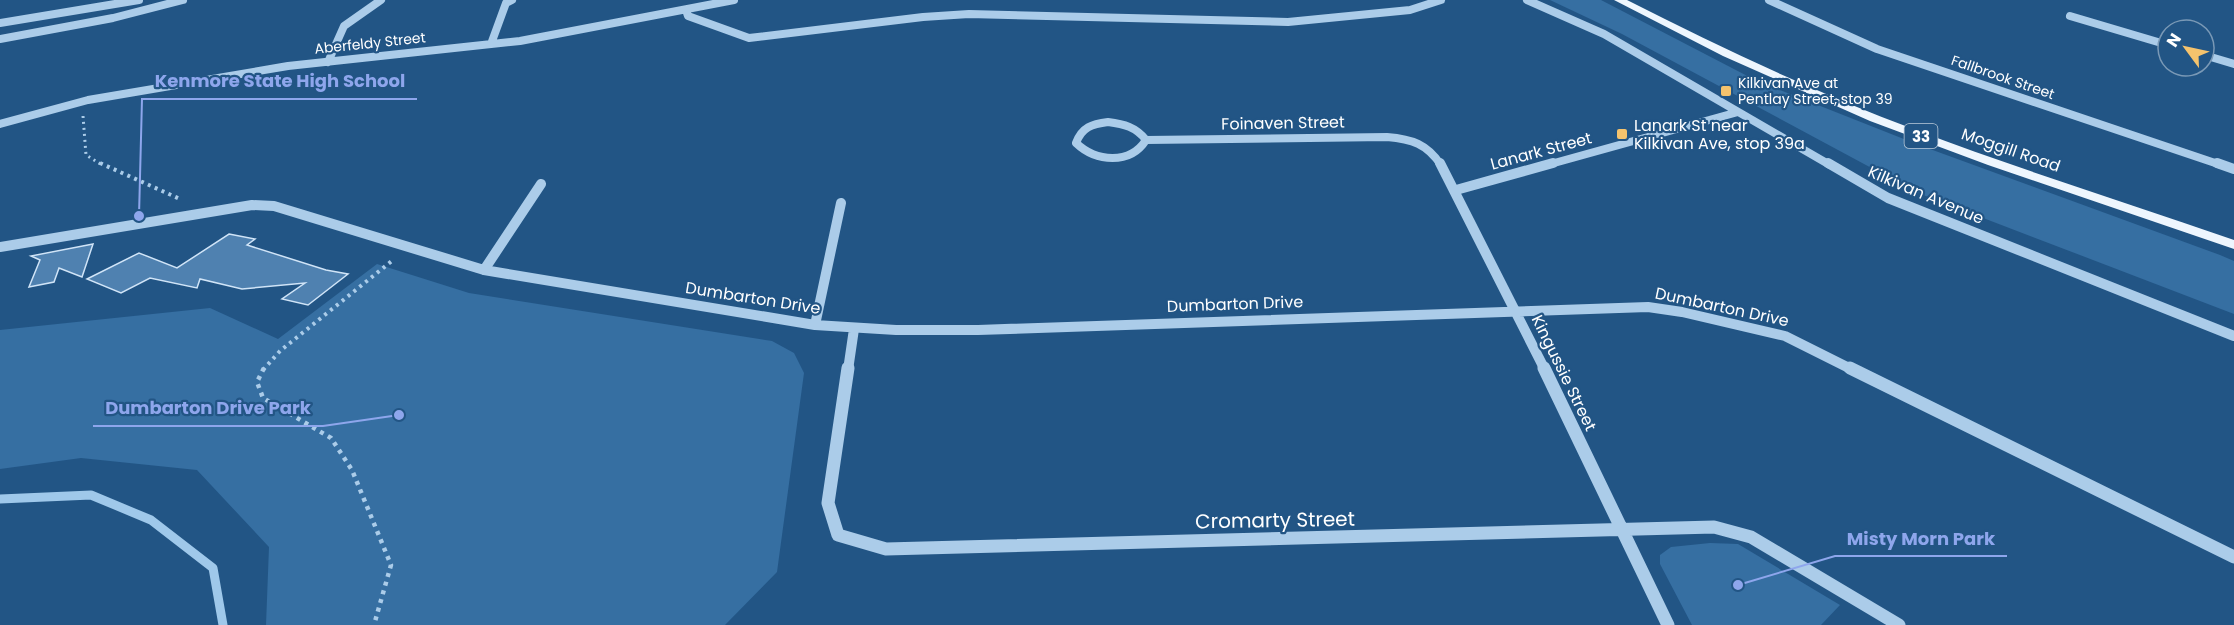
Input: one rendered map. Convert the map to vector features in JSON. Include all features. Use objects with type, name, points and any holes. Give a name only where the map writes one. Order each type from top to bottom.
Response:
[{"type":"main road","name":"Moggill Road","points":[[1619,0],[1693,39],[1788,83],[1912,133],[2234,245]]},
{"type":"street","points":[[0,23],[139,0]]},
{"type":"street","points":[[0,39],[113,18],[183,0]]},
{"type":"street","points":[[328,62],[344,26],[381,0]]},
{"type":"street","points":[[491,44],[506,3],[512,0]]},
{"type":"street","name":"Aberfeldy Street","points":[[0,124],[88,100],[288,66],[520,41],[734,0]]},
{"type":"street","points":[[686,10],[688,16],[749,38],[923,17],[969,15],[1288,22],[1410,10],[1441,0]]},
{"type":"street","name":"Kilkivan Avenue","points":[[1527,0],[1604,34],[1888,198],[2234,336]]},
{"type":"street","name":"Fallbrook Street","points":[[1769,0],[1877,49],[2234,169]]},
{"type":"street","points":[[2070,16],[2156,41]]},
{"type":"street","points":[[2216,59],[2234,64]]},
{"type":"street","name":"Lanark Street","points":[[1456,190],[1738,112]]},
{"type":"street","points":[[1108,123],[1135,127],[1143,133],[1146,140],[1143,148],[1121,157],[1092,155],[1082,150],[1076,143],[1077,136],[1083,129],[1108,123]]},
{"type":"street","name":"Foinaven Street","points":[[1146,140],[1387,137],[1409,139],[1420,143]]},
{"type":"street","name":"Kingussie Street","points":[[1420,143],[1433,153],[1456,190],[1668,625]]},
{"type":"street","points":[[484,270],[541,184]]},
{"type":"street","points":[[815,325],[841,203]]},
{"type":"street","name":"Dumbarton Drive","points":[[0,246],[196,213],[252,205],[274,206],[484,270],[815,325],[891,331],[1516,313],[1648,307],[1682,312],[1785,336],[2234,557]]},
{"type":"street","name":"Cromarty Street","points":[[854,329],[828,503],[838,535],[886,549],[1704,527],[1731,530],[1750,537],[1899,625]]},
{"type":"path","points":[[83,107],[86,154],[109,169],[188,202],[196,213]]},
{"type":"path","points":[[374,625],[391,565],[352,470],[331,438],[262,398],[257,382],[265,366],[280,351],[410,248]]},
{"type":"shaded area","points":[[1550,0],[1601,0],[1757,81],[1919,145],[2234,261],[2234,314],[1918,193],[1622,34]]},
{"type":"shaded area","points":[[377,264],[469,293],[772,341],[794,353],[804,373],[777,572],[725,625],[266,625],[269,547],[197,470],[81,458],[0,469],[0,330],[210,308],[278,339]]},
{"type":"shaded area","points":[[1710,543],[1738,544],[1840,605],[1821,625],[1692,625],[1660,564],[1660,555],[1671,547]]},
{"type":"building","points":[[229,234],[255,239],[247,245],[326,270],[348,274],[308,305],[282,299],[305,283],[242,289],[200,279],[197,288],[150,278],[121,293],[87,279],[139,253],[177,268]]},
{"type":"building","points":[[93,244],[82,277],[59,268],[54,282],[29,287],[40,260],[31,256]]},
{"type":"waterway","points":[[0,499],[91,495],[151,520],[213,568],[223,625]]},
{"type":"place","name":"Kilkivan Ave at Pentlay Street, stop 39","points":[[1726,91]]},
{"type":"place","name":"Lanark St near Kilkivan Ave, stop 39a","points":[[1622,134]]},
{"type":"place","name":"Kenmore State High School","points":[[139,216]]},
{"type":"place","name":"Dumbarton Drive Park","points":[[399,415]]},
{"type":"place","name":"Misty Morn Park","points":[[1738,585]]}]
